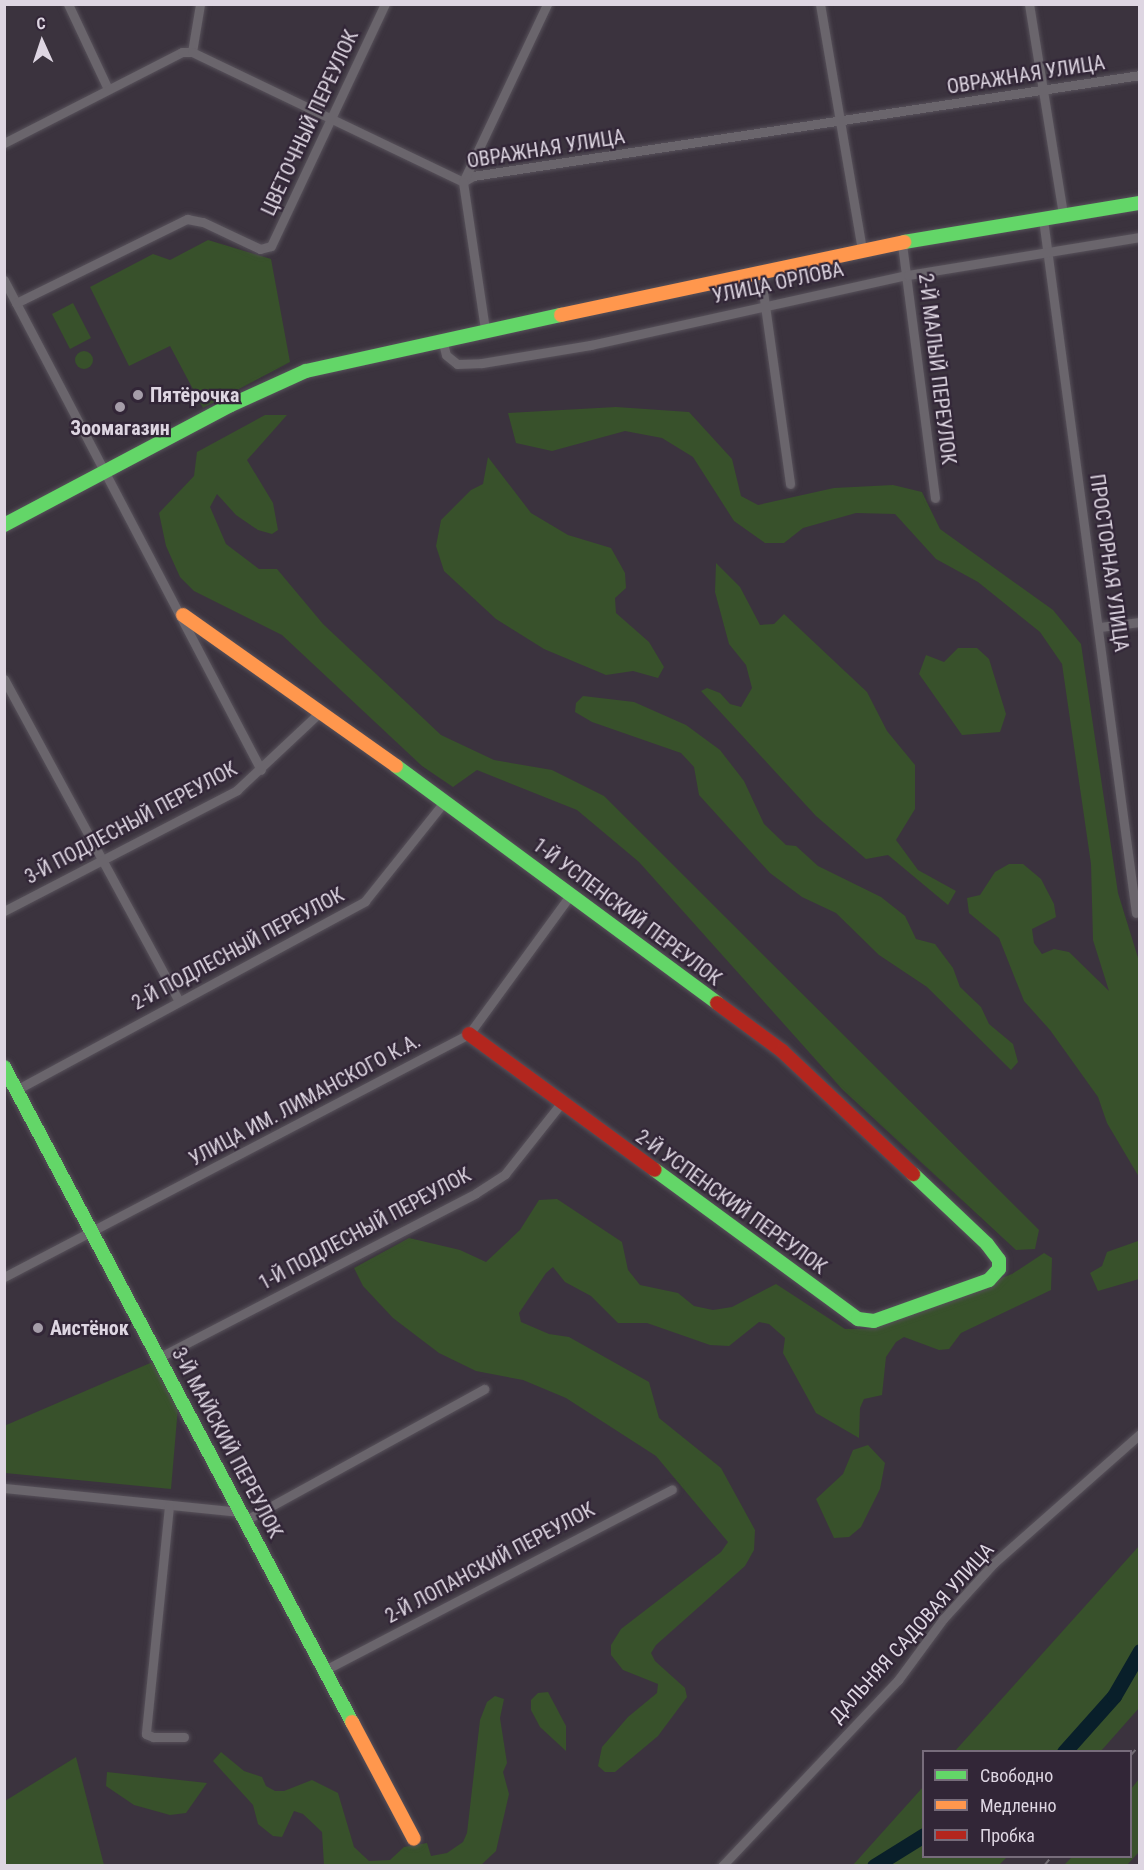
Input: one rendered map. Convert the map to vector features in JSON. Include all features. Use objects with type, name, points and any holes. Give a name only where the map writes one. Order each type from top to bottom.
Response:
[{"type":"street","points":[[68,4],[108,89]]},
{"type":"street","points":[[4,143],[182,52],[192,52],[200,4]]},
{"type":"street","name":"ЦВЕТОЧНЫЙ ПЕРЕУЛОК","points":[[16,303],[187,219],[203,222],[260,249],[271,246],[385,4]]},
{"type":"street","points":[[485,329],[463,182],[547,4]]},
{"type":"street","points":[[820,4],[862,249]]},
{"type":"street","points":[[1029,4],[1063,215]]},
{"type":"street","name":"ОВРАЖНАЯ УЛИЦА","points":[[192,52],[463,182],[473,176],[839,123],[1140,75]]},
{"type":"street","name":"УЛИЦА ОРЛОВА","points":[[4,525],[258,391],[300,373],[485,329],[862,249],[1140,203]]},
{"type":"street","name":"ПРОСТОРНАЯ УЛИЦА","points":[[1043,219],[1100,627],[1136,913]]},
{"type":"street","name":"УЛИЦА ОРЛОВА","points":[[442,339],[446,355],[457,364],[482,363],[591,345],[908,275],[1047,250],[1140,237]]},
{"type":"street","name":"2-Й МАЛЫЙ ПЕРЕУЛОК","points":[[902,244],[908,275],[934,498]]},
{"type":"street","points":[[760,270],[790,484]]},
{"type":"street","name":"1-Й УСПЕНСКИЙ ПЕРЕУЛОК","points":[[4,280],[183,615],[261,770]]},
{"type":"street","name":"1-Й УСПЕНСКИЙ ПЕРЕУЛОК","points":[[183,615],[321,711],[782,1051],[987,1244],[999,1260],[999,1269],[989,1280]]},
{"type":"street","points":[[1100,627],[1140,622]]},
{"type":"street","points":[[4,679],[179,1001]]},
{"type":"street","name":"3-Й ПОДЛЕСНЫЙ ПЕРЕУЛОК","points":[[4,911],[237,790],[261,770],[321,711]]},
{"type":"street","name":"2-Й ПОДЛЕСНЫЙ ПЕРЕУЛОК","points":[[16,1090],[365,900],[444,802]]},
{"type":"street","name":"УЛИЦА ИМ. ЛИМАНСКОГО К.А.","points":[[4,1277],[469,1034],[570,894]]},
{"type":"street","name":"2-Й УСПЕНСКИЙ ПЕРЕУЛОК","points":[[469,1034],[858,1319],[874,1321],[989,1280]]},
{"type":"street","name":"3-Й МАЙСКИЙ ПЕРЕУЛОК","points":[[4,1067],[414,1839]]},
{"type":"street","name":"1-Й ПОДЛЕСНЫЙ ПЕРЕУЛОК","points":[[160,1357],[476,1193],[505,1174],[562,1102]]},
{"type":"street","points":[[4,1488],[243,1516],[484,1389]]},
{"type":"street","name":"ДАЛЬНЯЯ САДОВАЯ УЛИЦА","points":[[722,1866],[898,1680],[943,1619],[994,1563],[1140,1434]]},
{"type":"street","name":"2-Й ЛОПАНСКИЙ ПЕРЕУЛОК","points":[[325,1670],[672,1489]]},
{"type":"street","points":[[169,1506],[146,1734],[153,1737],[184,1737]]},
{"type":"green space","points":[[208,240],[271,259],[290,362],[203,408],[170,346],[129,366],[90,287],[153,254],[170,260]]},
{"type":"green space","points":[[73,303],[91,338],[70,349],[52,314]]},
{"type":"green space","points":[[84,351],[92,356],[93,360],[88,368],[84,369],[76,364],[75,360],[80,352]]},
{"type":"green space","points":[[616,407],[689,412],[732,459],[741,496],[758,505],[834,488],[893,485],[922,492],[940,529],[1053,610],[1081,644],[1118,893],[1139,961],[1139,1177],[1107,1123],[1098,1097],[1050,1030],[1024,1001],[999,938],[969,913],[967,898],[980,895],[995,872],[1009,864],[1023,864],[1041,879],[1054,904],[1056,917],[1032,929],[1034,943],[1042,954],[1054,949],[1069,952],[1109,991],[1093,940],[1091,864],[1062,664],[1040,632],[978,582],[936,559],[895,514],[856,513],[803,528],[784,543],[765,543],[734,521],[693,457],[662,438],[625,431],[552,451],[516,443],[508,413]]},
{"type":"green space","points":[[265,415],[287,415],[247,460],[273,503],[278,530],[272,534],[258,530],[236,515],[217,494],[210,507],[226,544],[259,569],[277,569],[323,624],[441,735],[494,760],[552,770],[604,796],[1039,1230],[1035,1249],[1016,1250],[842,1089],[639,862],[577,810],[477,770],[453,787],[422,766],[282,635],[194,591],[180,577],[166,546],[159,513],[194,476],[197,452]]},
{"type":"green space","points":[[488,457],[531,513],[568,535],[611,548],[625,573],[626,588],[615,598],[616,613],[649,642],[664,667],[658,678],[633,671],[606,675],[544,649],[496,619],[444,571],[436,546],[441,520],[471,490],[483,484]]},
{"type":"green space","points":[[716,563],[740,587],[760,625],[774,624],[784,614],[867,692],[887,731],[915,765],[915,809],[896,840],[918,870],[956,891],[948,905],[888,855],[866,859],[816,816],[701,691],[707,688],[720,693],[730,704],[741,707],[752,688],[746,665],[729,644],[715,592]]},
{"type":"green space","points":[[958,648],[977,648],[989,659],[1006,714],[1000,732],[962,735],[919,674],[926,655],[944,662]]},
{"type":"green space","points":[[583,696],[634,702],[686,725],[720,750],[744,781],[764,824],[786,845],[796,846],[818,866],[881,897],[905,916],[916,939],[935,944],[953,968],[960,987],[981,1007],[989,1024],[1013,1044],[1018,1062],[1011,1070],[927,987],[879,955],[836,913],[802,897],[770,873],[699,795],[694,767],[681,753],[592,722],[575,712],[576,703]]},
{"type":"green space","points":[[557,1199],[622,1242],[628,1270],[640,1285],[678,1293],[694,1306],[713,1310],[732,1307],[776,1284],[845,1329],[869,1329],[1012,1274],[1044,1253],[1052,1258],[1051,1290],[961,1333],[949,1349],[939,1350],[904,1337],[896,1342],[886,1357],[882,1395],[864,1399],[860,1408],[859,1438],[816,1413],[783,1353],[785,1338],[769,1324],[759,1322],[729,1346],[710,1345],[647,1323],[618,1323],[591,1296],[565,1282],[553,1267],[546,1273],[519,1313],[521,1322],[549,1334],[569,1337],[649,1382],[659,1418],[721,1468],[755,1530],[754,1550],[745,1566],[656,1645],[651,1653],[655,1661],[685,1688],[687,1697],[658,1736],[615,1772],[605,1772],[598,1766],[602,1747],[628,1717],[657,1693],[658,1684],[623,1670],[611,1655],[611,1645],[621,1629],[721,1552],[728,1542],[656,1456],[566,1398],[523,1380],[476,1371],[439,1353],[393,1318],[363,1286],[354,1268],[409,1238],[460,1250],[486,1262],[520,1230],[539,1200]]},
{"type":"green space","points":[[1138,1241],[1139,1279],[1098,1291],[1090,1273],[1102,1266],[1107,1252]]},
{"type":"green space","points":[[155,1361],[178,1407],[171,1489],[5,1473],[4,1426]]},
{"type":"green space","points":[[868,1445],[885,1463],[880,1489],[861,1527],[849,1537],[834,1538],[816,1499],[843,1474],[853,1450]]},
{"type":"green space","points":[[1139,1546],[1139,1708],[1102,1750],[956,1750]]},
{"type":"green space","points":[[548,1692],[566,1726],[566,1751],[540,1727],[531,1710],[531,1700],[538,1693]]},
{"type":"green space","points":[[495,1696],[504,1699],[500,1718],[507,1763],[503,1772],[509,1794],[496,1851],[481,1865],[324,1865],[322,1832],[303,1814],[294,1811],[282,1837],[273,1836],[258,1824],[253,1805],[213,1761],[221,1752],[244,1771],[262,1777],[266,1786],[275,1791],[284,1791],[312,1780],[338,1793],[354,1847],[369,1861],[390,1860],[404,1847],[427,1843],[431,1856],[447,1853],[463,1842],[467,1833],[480,1720],[487,1702]]},
{"type":"green space","points":[[76,1757],[104,1865],[5,1865],[5,1801]]},
{"type":"green space","points":[[107,1772],[207,1783],[186,1813],[170,1815],[134,1805],[106,1786]]},
{"type":"green space","points":[[1139,1779],[1139,1852],[1127,1865],[1064,1865],[1071,1858],[1132,1858],[1132,1788]]},
{"type":"green space","points":[[922,1788],[922,1858],[1006,1858],[999,1865],[853,1865]]},
{"type":"waterway","points":[[1066,1750],[1114,1696],[1140,1651]]},
{"type":"waterway","points":[[874,1866],[922,1836]]},
{"type":"railway","points":[[1132,1754],[1140,1745]]},
{"type":"railway","points":[[1044,1866],[1050,1858]]},
{"type":"traffic: fast","points":[[904,242],[1140,203]]},
{"type":"traffic: fast","points":[[4,525],[231,405],[306,371],[561,315]]},
{"type":"traffic: fast","points":[[396,766],[717,1003]]},
{"type":"traffic: fast","points":[[4,1067],[352,1722]]},
{"type":"traffic: fast","points":[[655,1170],[858,1319],[874,1321],[989,1280],[999,1269],[999,1260],[987,1244],[913,1174]]},
{"type":"traffic: slow","points":[[561,315],[904,242]]},
{"type":"traffic: slow","points":[[183,615],[396,766]]},
{"type":"traffic: slow","points":[[352,1722],[414,1839]]},
{"type":"traffic: jam","points":[[717,1003],[782,1051],[913,1174]]},
{"type":"traffic: jam","points":[[469,1034],[655,1170]]},
{"type":"place","name":"Пятёрочка","points":[[138,395]]},
{"type":"place","name":"Зоомагазин","points":[[120,407]]},
{"type":"place","name":"Аистёнок","points":[[38,1328]]}]
